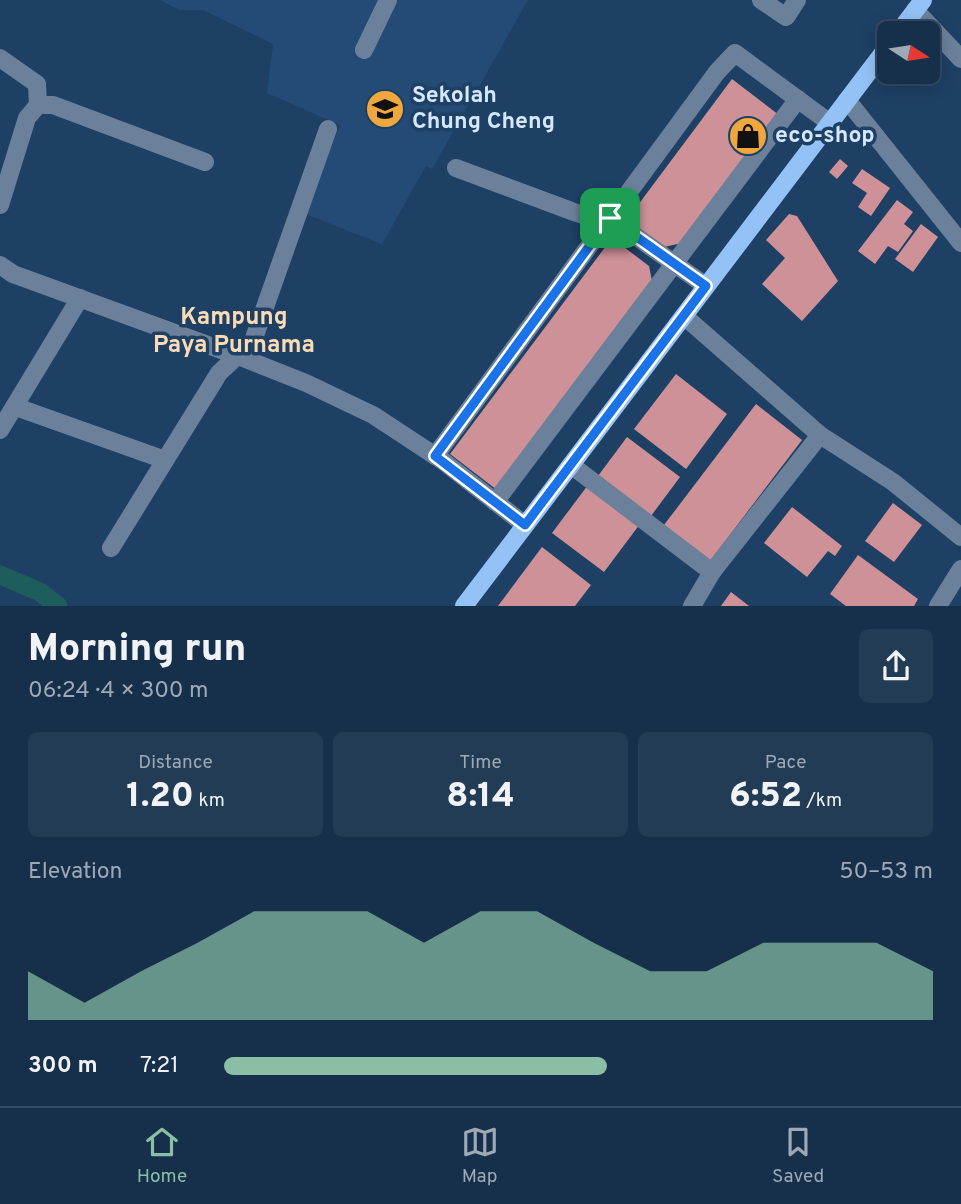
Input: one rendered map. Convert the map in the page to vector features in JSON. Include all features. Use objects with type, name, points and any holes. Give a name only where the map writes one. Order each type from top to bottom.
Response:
[{"type":"main road","points":[[907,21],[919,5]]},
{"type":"main road","points":[[464,606],[877,61]]},
{"type":"street","points":[[364,50],[388,0]]},
{"type":"street","points":[[761,0],[786,17],[797,0]]},
{"type":"street","points":[[919,5],[961,59]]},
{"type":"street","points":[[435,456],[717,72],[735,53],[830,123]]},
{"type":"street","points":[[0,58],[37,84],[38,105],[27,118],[0,205]]},
{"type":"street","points":[[495,502],[798,99]]},
{"type":"street","points":[[847,100],[961,243]]},
{"type":"street","points":[[38,105],[52,105],[205,162]]},
{"type":"street","points":[[111,548],[219,373],[253,341],[328,129]]},
{"type":"street","points":[[456,168],[573,212],[610,218],[706,286]]},
{"type":"street","points":[[0,265],[13,274],[306,383],[373,415],[435,456],[525,525]]},
{"type":"street","points":[[0,430],[80,298]]},
{"type":"street","points":[[684,316],[820,435],[893,482],[961,537]]},
{"type":"street","points":[[16,407],[165,460]]},
{"type":"street","points":[[692,606],[712,572],[820,435]]},
{"type":"street","points":[[571,465],[712,572]]},
{"type":"street","points":[[938,606],[961,569]]},
{"type":"shaded area","name":"Sekolah Chung Cheng","points":[[160,0],[528,0],[432,169],[426,166],[382,244],[305,214],[340,125],[267,93],[273,44],[203,10],[179,10]]},
{"type":"building","points":[[732,79],[779,115],[682,243],[664,247],[638,228],[635,209]]},
{"type":"building","points":[[840,159],[848,166],[837,179],[829,172]]},
{"type":"building","points":[[862,169],[890,188],[871,216],[858,207],[867,193],[852,183]]},
{"type":"building","points":[[897,200],[913,212],[904,224],[913,231],[898,252],[888,246],[875,264],[858,251]]},
{"type":"building","points":[[789,214],[797,216],[838,281],[802,321],[762,284],[785,258],[766,240]]},
{"type":"building","points":[[921,224],[938,237],[913,272],[895,259]]},
{"type":"building","points":[[612,238],[649,266],[652,281],[497,490],[450,454]]},
{"type":"building","points":[[676,374],[727,414],[686,469],[634,429]]},
{"type":"building","points":[[756,404],[802,440],[710,561],[664,525]]},
{"type":"building","points":[[627,437],[680,477],[651,516],[598,476]]},
{"type":"building","points":[[588,485],[640,524],[604,572],[552,533]]},
{"type":"building","points":[[893,503],[922,525],[894,562],[865,541]]},
{"type":"building","points":[[792,507],[842,546],[835,556],[828,551],[807,577],[764,543]]},
{"type":"building","points":[[542,547],[591,585],[575,606],[498,606]]},
{"type":"building","points":[[858,555],[918,599],[914,606],[846,606],[830,594]]},
{"type":"building","points":[[731,592],[749,606],[721,606]]},
{"type":"waterway","points":[[0,575],[40,592],[58,606]]},
{"type":"place","name":"Sekolah Chung Cheng","points":[[385,109]]},
{"type":"place","name":"eco-shop","points":[[748,136]]},
{"type":"district","name":"Kampung Paya Purnama","points":[[234,332]]},
{"type":"route","points":[[610,218],[706,286],[525,525],[435,456],[610,218]]}]
